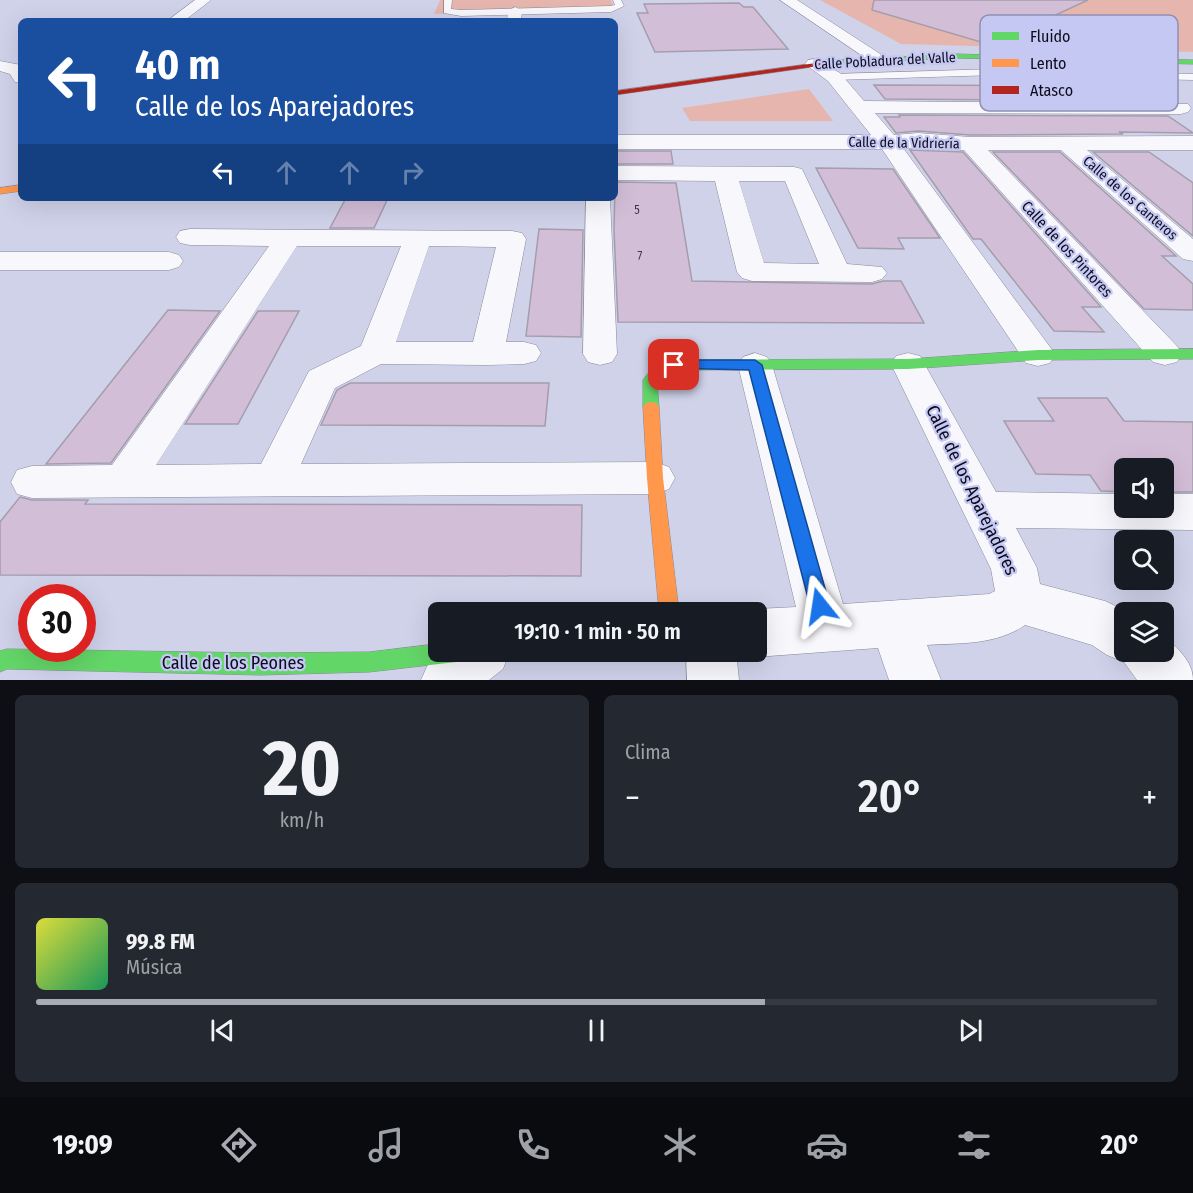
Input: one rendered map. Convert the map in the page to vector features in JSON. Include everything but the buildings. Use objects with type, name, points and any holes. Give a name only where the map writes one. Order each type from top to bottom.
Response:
[{"type":"street","points":[[178,18],[204,0]]},
{"type":"street","points":[[787,0],[879,58]]},
{"type":"street","name":"Calle Pobladura del Valle","points":[[618,93],[814,64],[879,58],[980,57]]},
{"type":"street","points":[[0,61],[18,58]]},
{"type":"street","name":"Calle Pobladura del Valle","points":[[1178,62],[1193,62]]},
{"type":"street","points":[[814,64],[834,77],[888,142],[1038,355]]},
{"type":"street","points":[[0,66],[18,70]]},
{"type":"street","points":[[0,84],[18,79]]},
{"type":"street","points":[[860,107],[980,107]]},
{"type":"street","name":"Calle de la Vidriería","points":[[618,142],[918,140],[970,144],[1193,143]]},
{"type":"street","points":[[1166,143],[1193,161]]},
{"type":"street","name":"Calle de los Pintores","points":[[970,144],[1165,354]]},
{"type":"street","name":"Calle de los Canteros","points":[[1067,144],[1193,253]]},
{"type":"street","points":[[618,173],[794,174],[837,273]]},
{"type":"street","points":[[725,174],[752,272],[872,273]]},
{"type":"street","points":[[0,191],[18,188]]},
{"type":"street","points":[[598,201],[600,354]]},
{"type":"street","points":[[190,237],[512,239],[487,354]]},
{"type":"street","points":[[123,482],[288,238]]},
{"type":"street","points":[[375,353],[418,238]]},
{"type":"street","points":[[0,261],[169,261]]},
{"type":"street","points":[[273,480],[321,380],[375,353],[524,354]]},
{"type":"street","points":[[668,602],[655,478],[650,380],[662,367],[674,365],[908,364],[1038,355],[1193,354]]},
{"type":"street","name":"Calle de los Aparejadores","points":[[908,364],[1014,568],[1020,601]]},
{"type":"street","points":[[755,365],[826,628]]},
{"type":"street","points":[[32,482],[655,478]]},
{"type":"street","points":[[985,510],[1193,512]]},
{"type":"street","points":[[767,632],[996,617],[1020,601],[1105,625],[1114,631]]},
{"type":"street","points":[[894,623],[915,680]]},
{"type":"street","name":"Calle de los Peones","points":[[0,662],[7,659],[263,672],[428,655]]},
{"type":"street","points":[[447,680],[472,662]]},
{"type":"street","points":[[474,680],[482,662]]},
{"type":"street","points":[[712,662],[713,680]]},
{"type":"street","points":[[1155,662],[1171,680]]},
{"type":"lane","points":[[448,0],[447,11],[493,16],[611,9],[620,6],[617,0]]},
{"type":"lane","name":"Calle Pobladura del Valle","points":[[834,77],[980,72]]},
{"type":"lane","name":"Calle Pobladura del Valle","points":[[1178,77],[1193,77]]},
{"type":"shaded area","points":[[440,0],[611,0],[615,10],[434,14]]},
{"type":"shaded area","points":[[820,0],[1193,0],[1193,52],[1178,52],[1178,15],[980,15],[980,46],[901,44]]},
{"type":"shaded area","points":[[809,89],[833,121],[690,121],[682,108]]},
{"type":"traffic: fast","points":[[838,62],[980,57]]},
{"type":"traffic: fast","points":[[1178,62],[1193,62]]},
{"type":"traffic: fast","points":[[651,407],[650,380],[662,367],[674,365],[908,364],[1038,355],[1193,354]]},
{"type":"traffic: fast","points":[[0,662],[7,659],[260,664],[369,662],[428,655]]},
{"type":"traffic: slow","points":[[0,191],[18,188]]},
{"type":"traffic: slow","points":[[651,407],[655,478],[668,602]]},
{"type":"traffic: jam","points":[[618,93],[838,62]]},
{"type":"route","points":[[674,365],[755,365],[820,606]]}]
